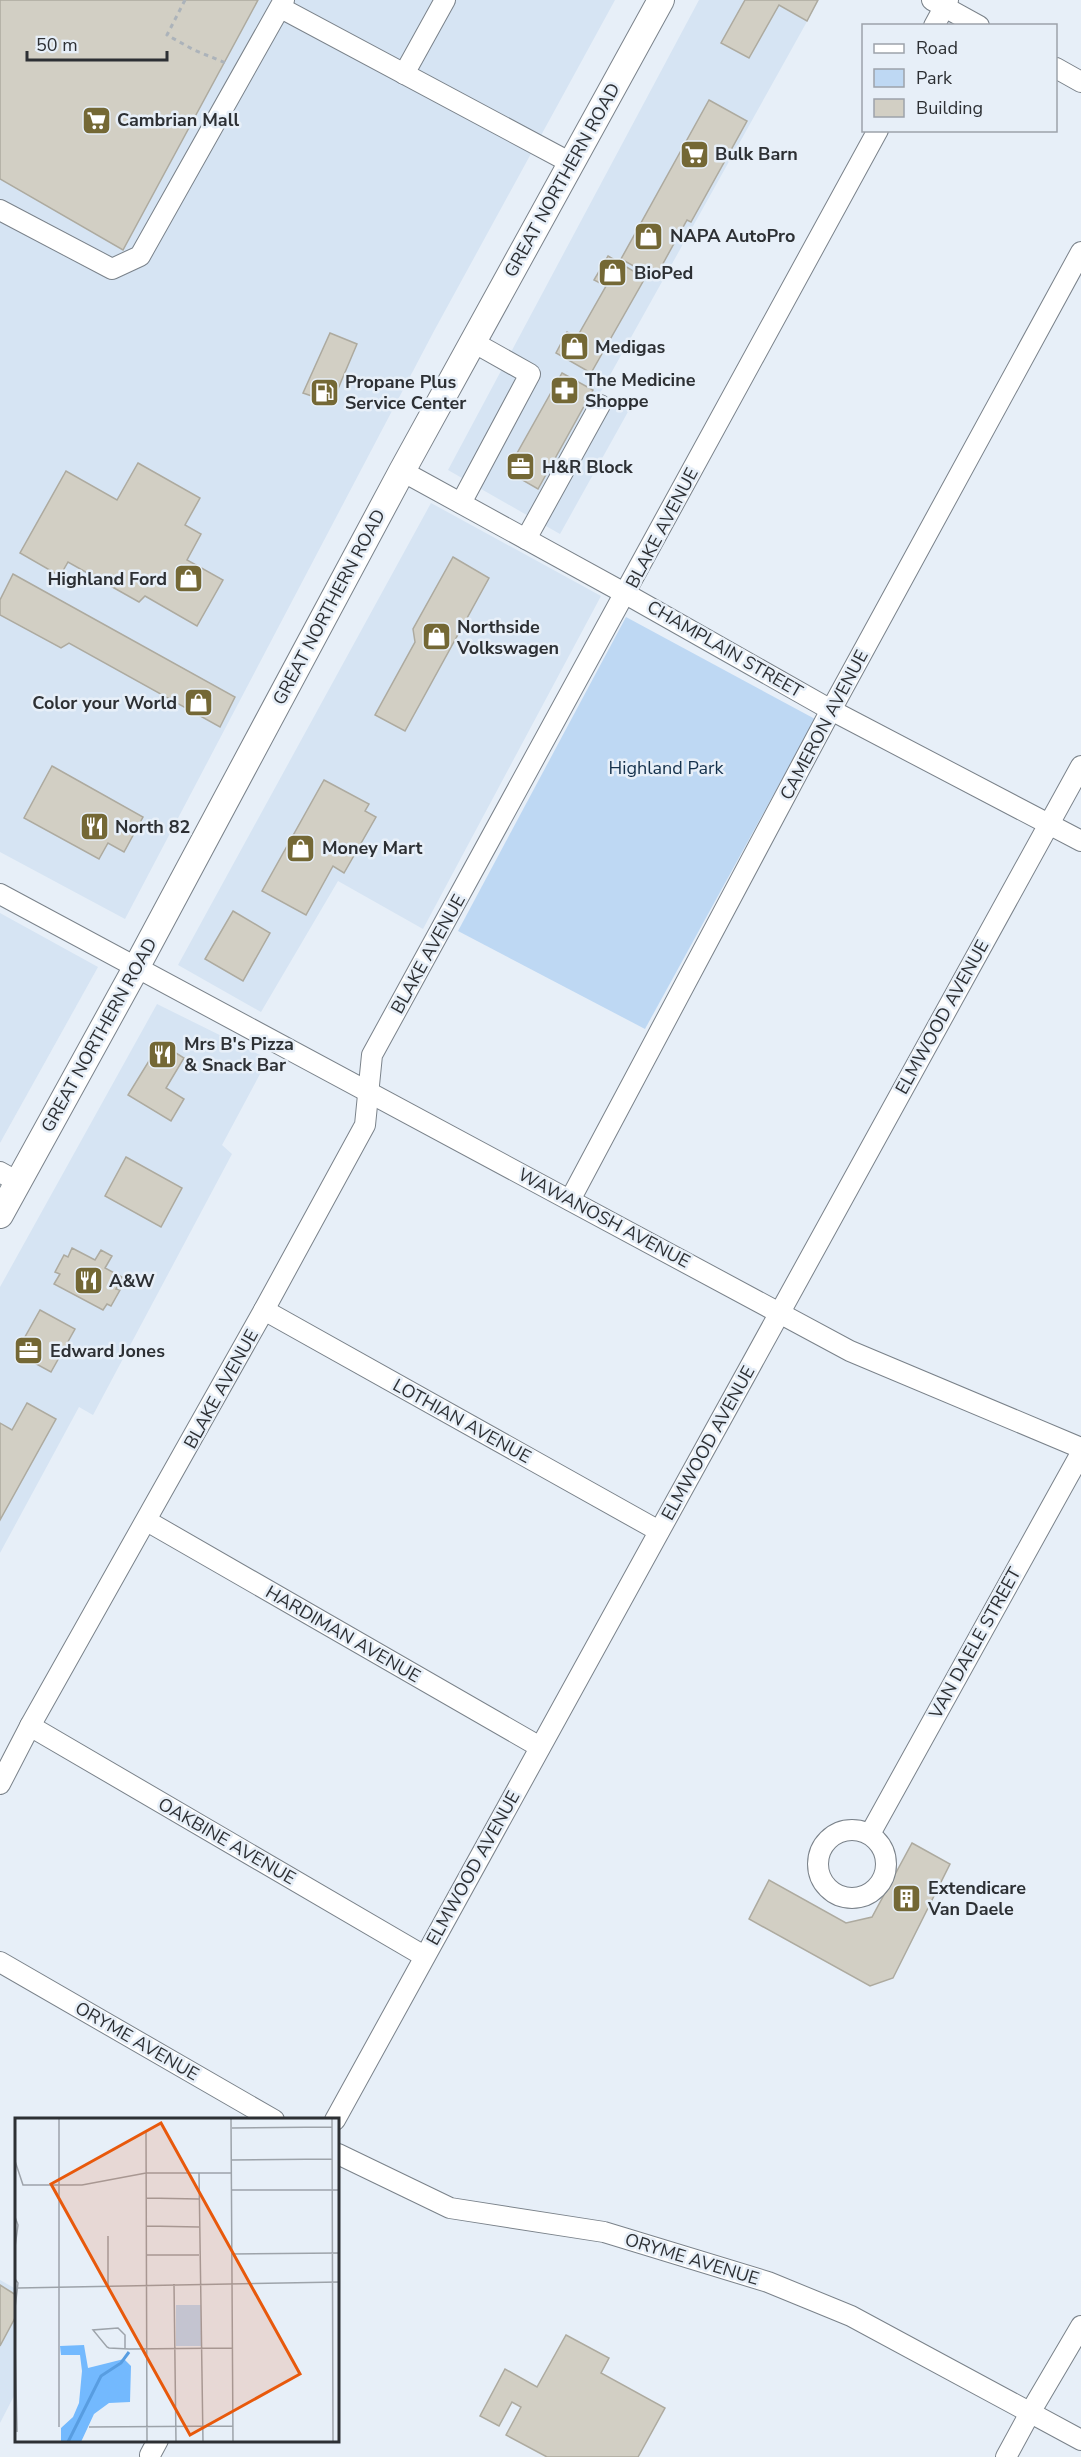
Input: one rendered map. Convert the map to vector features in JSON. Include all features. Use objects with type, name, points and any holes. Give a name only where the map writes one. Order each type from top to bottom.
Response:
[{"type":"main road","name":"GREAT NORTHERN ROAD","points":[[0,1215],[9,1177],[136,968],[402,471],[661,0]]},
{"type":"street","points":[[404,74],[445,0]]},
{"type":"street","points":[[935,24],[942,2],[976,24]]},
{"type":"street","points":[[0,210],[112,269],[140,256],[282,4],[404,74],[571,163]]},
{"type":"street","points":[[1057,69],[1081,82]]},
{"type":"street","name":"BLAKE AVENUE","points":[[0,1784],[30,1726],[147,1521],[365,1125],[372,1055],[877,132]]},
{"type":"street","name":"CAMERON AVENUE","points":[[570,1200],[831,710],[1081,252]]},
{"type":"street","points":[[461,503],[530,374],[473,342]]},
{"type":"street","points":[[526,538],[600,405]]},
{"type":"street","name":"CHAMPLAIN STREET","points":[[402,471],[526,538],[831,710],[1081,841]]},
{"type":"street","name":"ELMWOOD AVENUE","points":[[335,2118],[1081,766]]},
{"type":"street","name":"WAWANOSH AVENUE","points":[[0,894],[850,1351],[1081,1448]]},
{"type":"street","name":"LOTHIAN AVENUE","points":[[264,1310],[659,1531]]},
{"type":"street","name":"VAN DAELE STREET","points":[[870,1834],[1081,1453]]},
{"type":"street","name":"HARDIMAN AVENUE","points":[[147,1521],[540,1747]]},
{"type":"street","name":"OAKBINE AVENUE","points":[[30,1726],[424,1956]]},
{"type":"street","name":"ORYME AVENUE","points":[[0,1962],[271,2118]]},
{"type":"street","name":"ORYME AVENUE","points":[[339,2154],[450,2208],[604,2232],[768,2282],[851,2316],[1030,2410],[1081,2440]]},
{"type":"street","points":[[1006,2457],[1030,2410],[1081,2326]]},
{"type":"path","points":[[185,0],[167,35],[243,73]]},
{"type":"shaded area","points":[[0,0],[615,0],[434,331],[125,919],[0,852]]},
{"type":"shaded area","points":[[699,0],[819,0],[600,393],[629,410],[560,534],[448,470]]},
{"type":"shaded area","points":[[431,503],[601,596],[423,929],[338,881],[261,1012],[178,965]]},
{"type":"shaded area","points":[[0,913],[98,967],[0,1143]]},
{"type":"shaded area","points":[[157,1004],[268,1059],[222,1145],[232,1154],[93,1415],[79,1407],[0,1553],[0,1287]]},
{"type":"shaded area","points":[[0,2280],[15,2288],[15,2394],[0,2423]]},
{"type":"green space","name":"Highland Park","points":[[626,617],[815,719],[645,1029],[458,931]]},
{"type":"building","name":"Cambrian Mall","points":[[0,0],[258,0],[123,250],[0,179]]},
{"type":"building","points":[[745,0],[818,0],[807,21],[779,5],[749,58],[721,43]]},
{"type":"building","points":[[709,100],[747,121],[691,222],[687,220],[655,278],[621,259]]},
{"type":"building","points":[[608,256],[645,278],[591,373],[556,353],[567,332],[577,337],[606,286],[594,280]]},
{"type":"building","points":[[330,333],[357,344],[332,403],[303,393]]},
{"type":"building","points":[[562,373],[593,390],[538,489],[507,471]]},
{"type":"building","points":[[138,463],[200,498],[185,525],[201,534],[187,560],[223,580],[197,626],[145,596],[139,602],[68,562],[60,576],[20,553],[66,471],[117,500]]},
{"type":"building","points":[[453,557],[489,578],[405,731],[375,715],[415,642],[413,629]]},
{"type":"building","points":[[13,574],[235,697],[220,727],[69,643],[61,648],[0,615],[0,600]]},
{"type":"building","points":[[52,766],[143,817],[124,852],[108,843],[99,859],[24,818]]},
{"type":"building","points":[[324,780],[369,804],[365,811],[376,817],[344,873],[333,866],[306,915],[262,891]]},
{"type":"building","points":[[233,911],[270,933],[243,981],[205,959]]},
{"type":"building","points":[[160,1043],[184,1058],[166,1088],[184,1099],[171,1121],[128,1095]]},
{"type":"building","points":[[126,1157],[182,1188],[161,1227],[105,1196]]},
{"type":"building","name":"A&W","points":[[72,1248],[95,1260],[101,1250],[112,1256],[105,1268],[122,1277],[116,1289],[120,1290],[111,1306],[107,1304],[103,1310],[54,1284],[60,1274],[55,1272],[64,1255],[68,1257]]},
{"type":"building","points":[[40,1310],[75,1329],[51,1372],[16,1353]]},
{"type":"building","points":[[27,1403],[56,1419],[0,1520],[0,1423],[12,1430]]},
{"type":"building","name":"Extendicare Van Daele","points":[[912,1843],[950,1864],[893,1978],[870,1986],[749,1919],[769,1880],[846,1923],[872,1917]]},
{"type":"building","points":[[0,2285],[15,2294],[15,2318],[0,2346]]},
{"type":"building","points":[[566,2335],[609,2358],[601,2373],[665,2408],[638,2457],[547,2457],[506,2435],[521,2407],[512,2402],[499,2426],[480,2416],[505,2369],[537,2387]]},
{"type":"place","name":"Cambrian Mall","points":[[96,120]]},
{"type":"place","name":"Bulk Barn","points":[[694,154]]},
{"type":"place","name":"NAPA AutoPro","points":[[649,236]]},
{"type":"place","name":"BioPed","points":[[613,273]]},
{"type":"place","name":"Medigas","points":[[574,347]]},
{"type":"place","name":"The Medicine Shoppe","points":[[564,390]]},
{"type":"place","name":"Propane Plus Service Center","points":[[324,392]]},
{"type":"place","name":"H&R Block","points":[[521,467]]},
{"type":"place","name":"Highland Ford","points":[[188,579]]},
{"type":"place","name":"Northside Volkswagen","points":[[436,637]]},
{"type":"place","name":"Color your World","points":[[198,703]]},
{"type":"place","name":"North 82","points":[[94,827]]},
{"type":"place","name":"Money Mart","points":[[301,848]]},
{"type":"place","name":"Mrs B's Pizza & Snack Bar","points":[[163,1054]]},
{"type":"place","name":"A&W","points":[[88,1281]]},
{"type":"place","name":"Edward Jones","points":[[29,1351]]},
{"type":"place","name":"Extendicare Van Daele","points":[[907,1898]]}]
